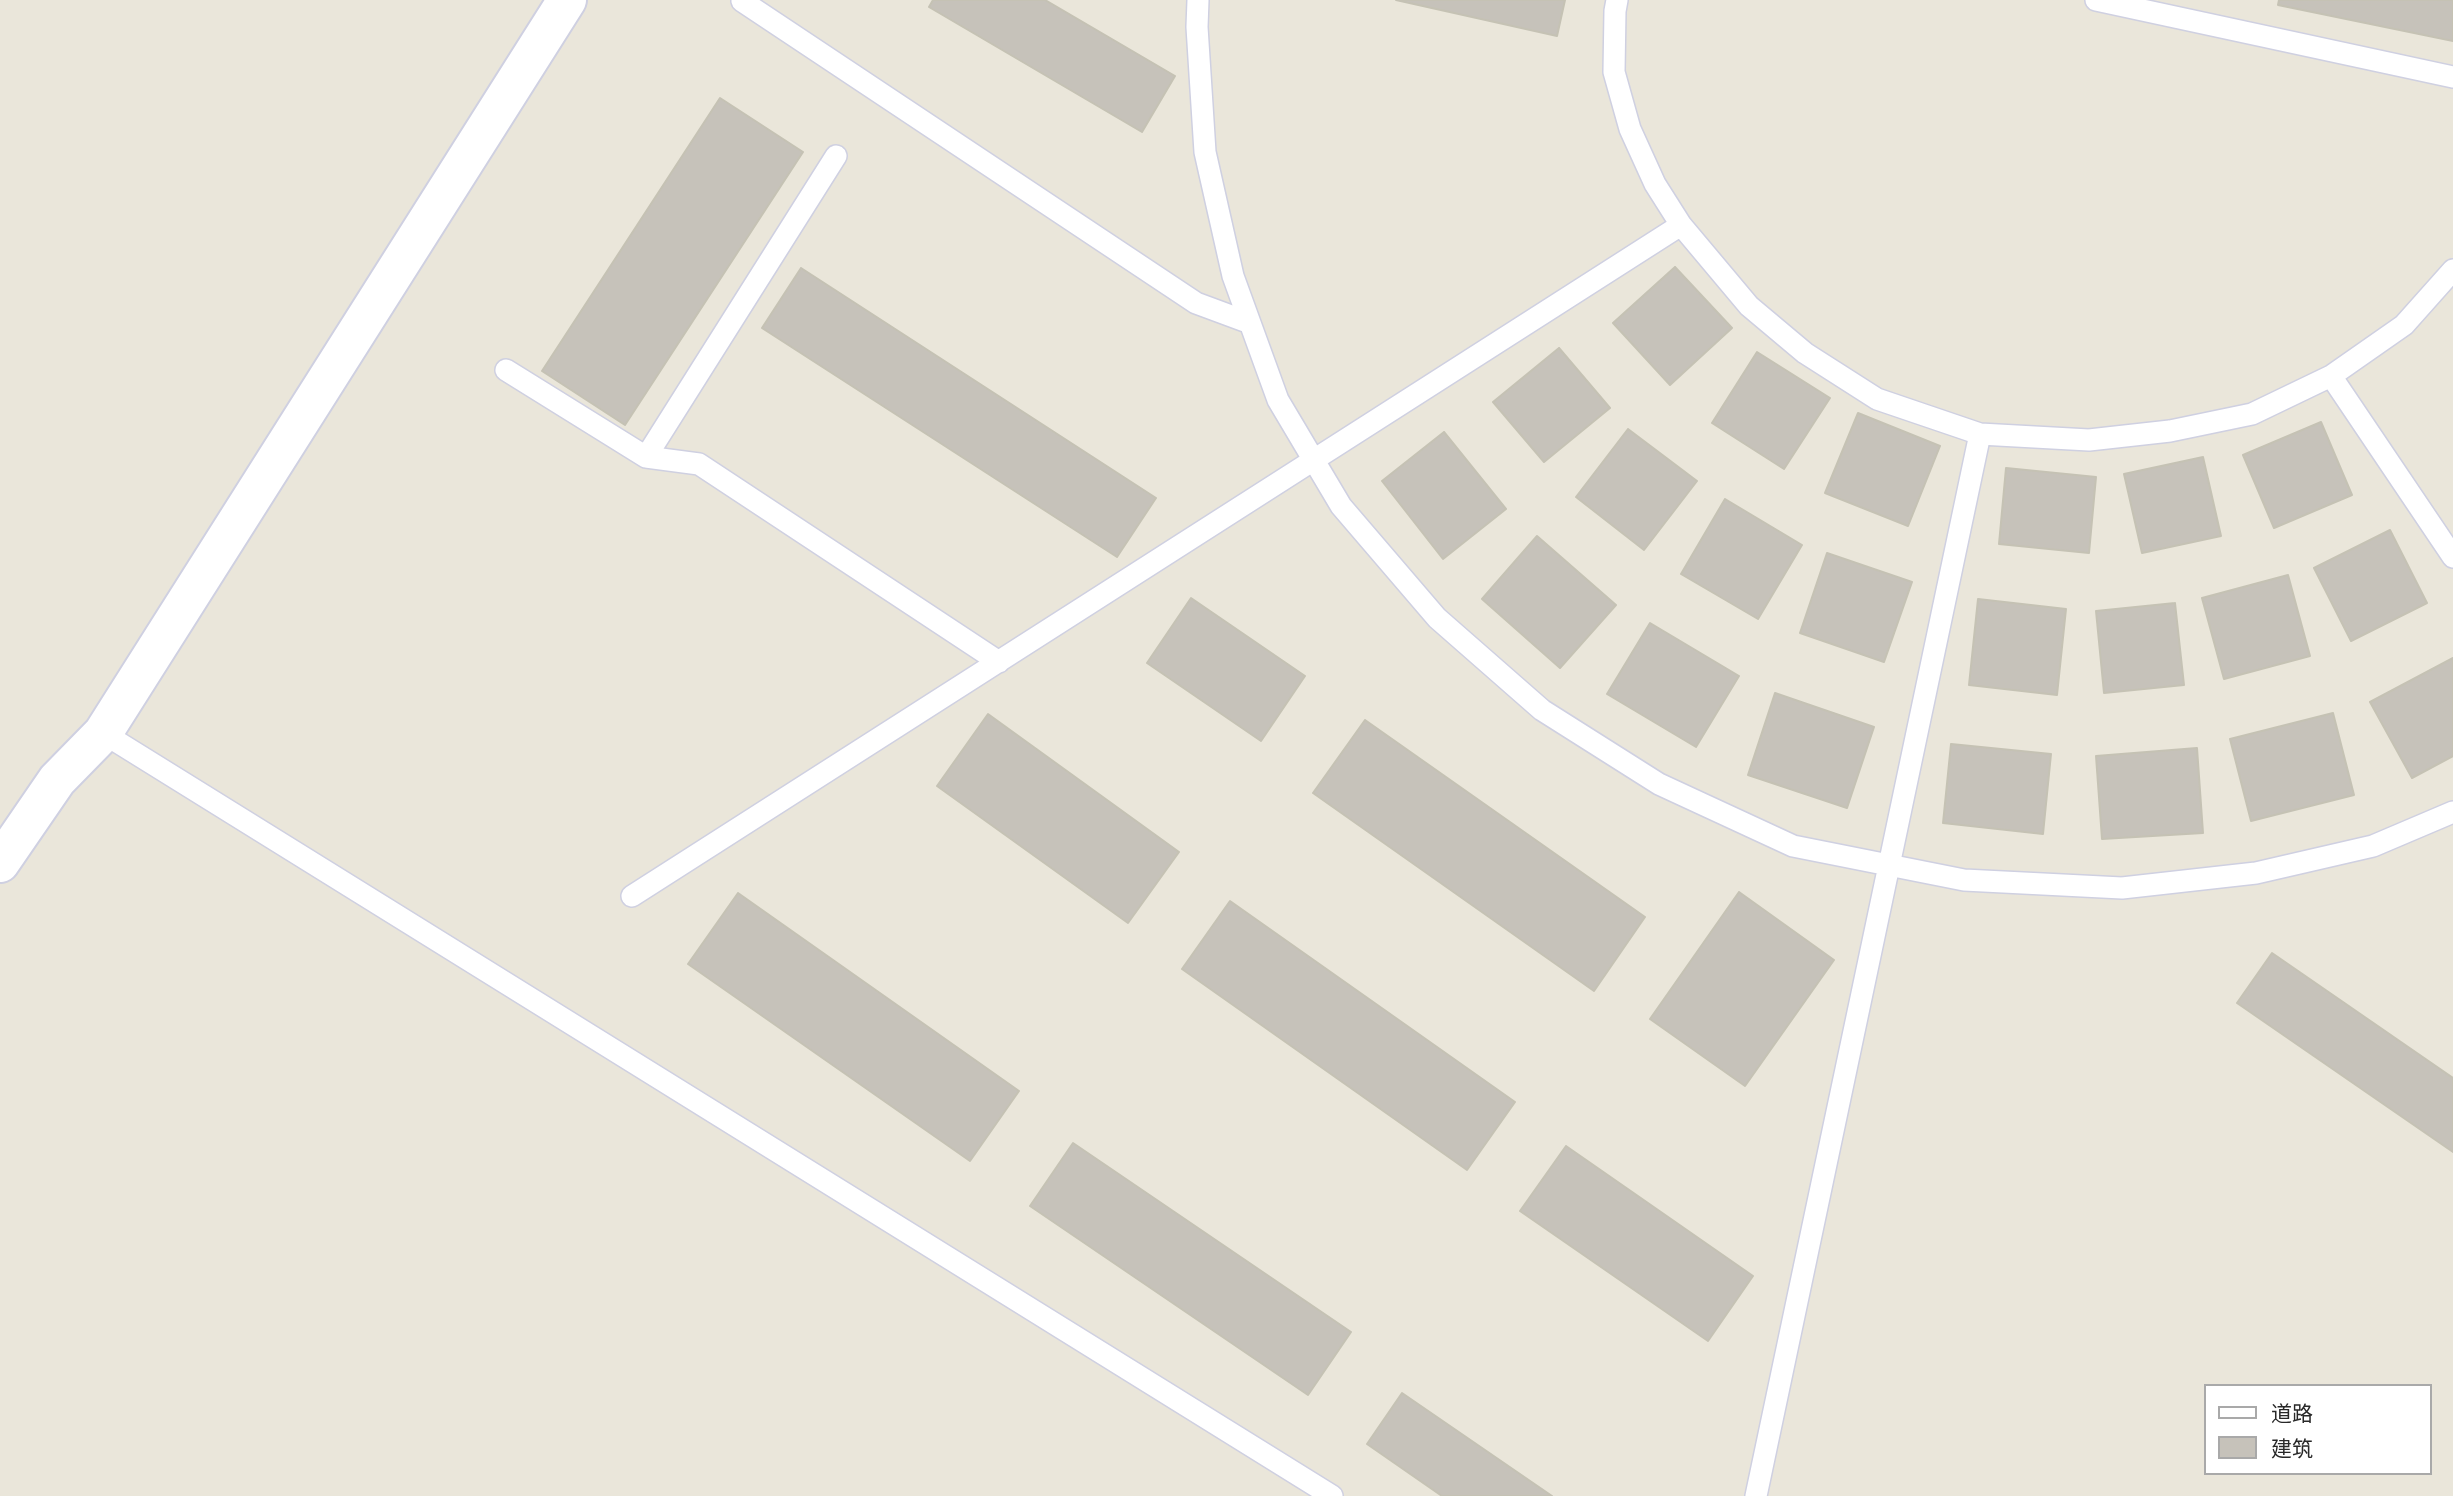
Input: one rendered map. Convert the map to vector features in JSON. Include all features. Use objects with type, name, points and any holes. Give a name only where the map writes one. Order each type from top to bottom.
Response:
[{"type":"street","points":[[0,863],[57,780],[103,733],[567,0]]},
{"type":"lane","points":[[1198,0],[1197,27],[1205,152],[1233,276],[1278,400],[1341,506],[1437,618],[1542,710],[1659,784],[1793,846],[1964,880],[2122,888],[2256,873],[2373,846],[2453,812]]},
{"type":"lane","points":[[1617,0],[1614,72],[1630,129],[1655,184],[1681,225],[1749,306],[1805,353],[1877,399],[1980,434],[2089,440],[2170,431],[2252,414],[2331,376],[2404,325],[2453,270]]},
{"type":"lane","points":[[2096,0],[2453,76]]},
{"type":"lane","points":[[742,1],[1195,303],[1250,323]]},
{"type":"lane","points":[[646,457],[836,156]]},
{"type":"lane","points":[[632,896],[1681,225]]},
{"type":"lane","points":[[506,370],[646,457],[699,464],[999,662]]},
{"type":"lane","points":[[2331,376],[2453,557]]},
{"type":"lane","points":[[1756,1496],[1980,434]]},
{"type":"lane","points":[[103,733],[1332,1496]]},
{"type":"building","points":[[933,0],[1045,0],[1175,76],[1142,132],[929,7]]},
{"type":"building","points":[[1396,0],[1565,0],[1557,36]]},
{"type":"building","points":[[2279,0],[2453,0],[2453,41],[2278,5]]},
{"type":"building","points":[[720,98],[803,152],[625,425],[542,371]]},
{"type":"building","points":[[1675,267],[1732,328],[1670,385],[1613,323]]},
{"type":"building","points":[[801,268],[1156,498],[1117,557],[762,328]]},
{"type":"building","points":[[1559,348],[1610,408],[1544,462],[1493,402]]},
{"type":"building","points":[[1757,352],[1830,398],[1784,469],[1712,423]]},
{"type":"building","points":[[1858,413],[1940,446],[1908,526],[1825,493]]},
{"type":"building","points":[[2321,422],[2352,495],[2274,528],[2243,455]]},
{"type":"building","points":[[1628,429],[1697,481],[1644,550],[1576,497]]},
{"type":"building","points":[[1444,432],[1506,509],[1443,559],[1382,481]]},
{"type":"building","points":[[2203,457],[2221,536],[2142,553],[2124,474]]},
{"type":"building","points":[[2006,468],[2096,477],[2089,553],[1999,544]]},
{"type":"building","points":[[1725,499],[1802,545],[1758,619],[1681,574]]},
{"type":"building","points":[[2390,530],[2427,603],[2351,641],[2314,568]]},
{"type":"building","points":[[1537,536],[1616,605],[1560,668],[1482,599]]},
{"type":"building","points":[[1827,553],[1912,582],[1884,662],[1800,633]]},
{"type":"building","points":[[2288,575],[2310,656],[2224,679],[2202,598]]},
{"type":"building","points":[[1191,598],[1305,676],[1261,741],[1147,663]]},
{"type":"building","points":[[1978,599],[2066,609],[2057,695],[1969,685]]},
{"type":"building","points":[[2175,603],[2184,685],[2104,693],[2096,611]]},
{"type":"building","points":[[1650,623],[1739,676],[1696,747],[1607,694]]},
{"type":"building","points":[[2453,658],[2453,756],[2412,778],[2370,702]]},
{"type":"building","points":[[1775,693],[1874,727],[1847,808],[1748,775]]},
{"type":"building","points":[[2333,713],[2354,795],[2251,821],[2230,739]]},
{"type":"building","points":[[988,714],[1179,852],[1128,923],[937,786]]},
{"type":"building","points":[[1365,720],[1645,917],[1594,991],[1313,793]]},
{"type":"building","points":[[1951,744],[2051,754],[2043,834],[1943,823]]},
{"type":"building","points":[[2197,748],[2203,833],[2102,839],[2096,756]]},
{"type":"building","points":[[1739,892],[1834,960],[1745,1086],[1650,1019]]},
{"type":"building","points":[[738,893],[1019,1091],[970,1161],[688,964]]},
{"type":"building","points":[[1230,901],[1515,1102],[1467,1170],[1182,969]]},
{"type":"building","points":[[2272,953],[2453,1078],[2453,1152],[2237,1003]]},
{"type":"building","points":[[1073,1143],[1351,1332],[1308,1395],[1030,1206]]},
{"type":"building","points":[[1566,1146],[1753,1276],[1708,1341],[1520,1211]]},
{"type":"building","points":[[1402,1393],[1552,1496],[1442,1496],[1367,1444]]}]
